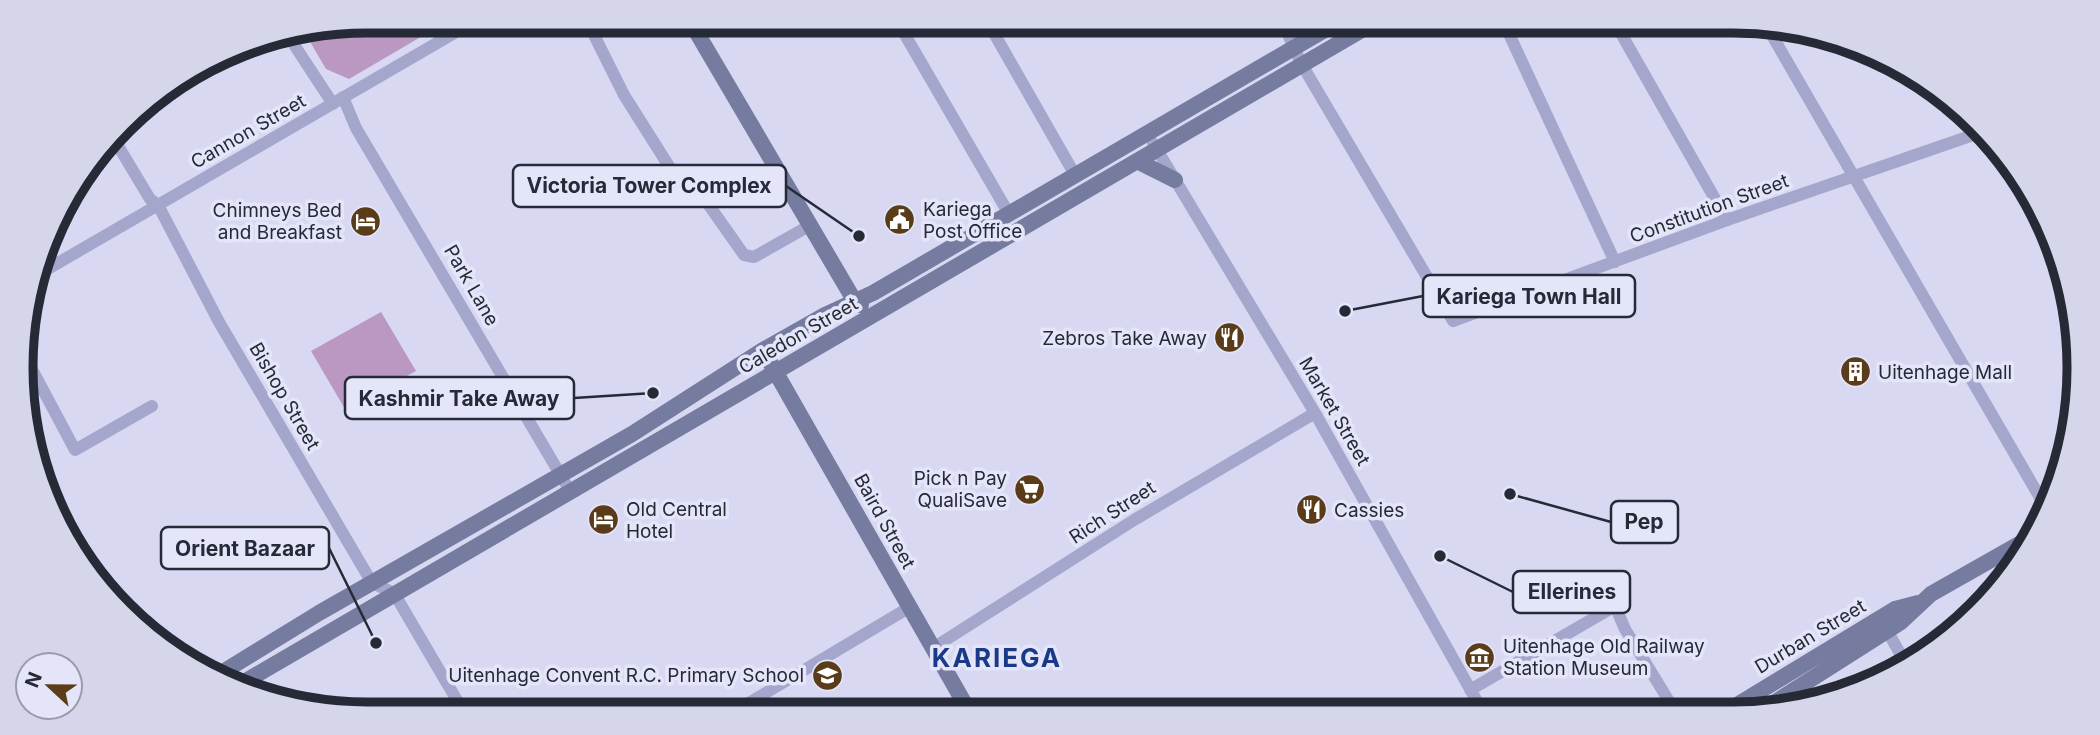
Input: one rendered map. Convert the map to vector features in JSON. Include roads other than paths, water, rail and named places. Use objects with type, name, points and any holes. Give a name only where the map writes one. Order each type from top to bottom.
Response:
[{"type":"main road","points":[[698,33],[854,300],[867,308],[883,309]]},
{"type":"main road","name":"Caledon Street","points":[[248,679],[1157,149],[1298,56],[1326,33]]},
{"type":"main road","name":"Caledon Street","points":[[226,670],[632,434],[763,350],[854,300],[873,293],[1149,133],[1298,56],[1350,33]]},
{"type":"main road","points":[[1137,161],[1175,180]]},
{"type":"main road","points":[[848,330],[854,300]]},
{"type":"main road","name":"Baird Street","points":[[763,350],[964,702]]},
{"type":"main road","name":"Durban Street","points":[[1744,701],[1883,625],[1901,622],[1918,603],[2014,547]]},
{"type":"main road","name":"Durban Street","points":[[1779,699],[1883,625]]},
{"type":"street","name":"Cannon Street","points":[[49,268],[454,33]]},
{"type":"street","points":[[593,33],[624,95],[671,171],[706,201],[744,255],[754,257],[809,226]]},
{"type":"street","points":[[904,33],[1009,214]]},
{"type":"street","points":[[994,33],[1075,175]]},
{"type":"street","points":[[1287,33],[1298,56]]},
{"type":"street","points":[[1509,33],[1615,262]]},
{"type":"street","points":[[1622,33],[1727,220]]},
{"type":"street","points":[[1772,36],[1857,177],[2040,497]]},
{"type":"street","name":"Park Lane","points":[[293,42],[356,128],[570,491]]},
{"type":"street","name":"Constitution Street","points":[[1298,56],[1453,321],[1727,220],[1973,135]]},
{"type":"street","name":"Market Street","points":[[1149,133],[1315,413],[1477,702]]},
{"type":"street","name":"Bishop Street","points":[[118,145],[150,199],[158,205],[219,323],[372,583]]},
{"type":"street","points":[[33,371],[75,450],[152,406]]},
{"type":"street","name":"Rich Street","points":[[933,648],[1134,520],[1315,413]]},
{"type":"street","points":[[372,583],[394,593],[458,702]]},
{"type":"street","points":[[1470,690],[1615,606],[1670,702]]},
{"type":"street","points":[[750,702],[910,607]]},
{"type":"street","points":[[1883,625],[1901,656]]},
{"type":"place","name":"Kariega Post Office","points":[[900,220]]},
{"type":"place","name":"Chimneys Bed and Breakfast","points":[[365,221]]},
{"type":"place","name":"Victoria Tower Complex","points":[[859,236]]},
{"type":"place","name":"Kariega Town Hall","points":[[1345,311]]},
{"type":"place","name":"Zebros Take Away","points":[[1230,338]]},
{"type":"place","name":"Uitenhage Mall","points":[[1855,372]]},
{"type":"place","name":"Kashmir Take Away","points":[[653,393]]},
{"type":"place","name":"Pick n Pay QualiSave","points":[[1030,489]]},
{"type":"place","name":"Pep","points":[[1510,494]]},
{"type":"place","name":"Cassies","points":[[1311,510]]},
{"type":"place","name":"Old Central Hotel","points":[[603,520]]},
{"type":"place","name":"Ellerines","points":[[1440,556]]},
{"type":"place","name":"Orient Bazaar","points":[[376,643]]},
{"type":"place","name":"Uitenhage Old Railway Station Museum","points":[[1480,657]]},
{"type":"place","name":"Uitenhage Convent R.C. Primary School","points":[[827,675]]},
{"type":"district","name":"KARIEGA","points":[[997,658]]}]
